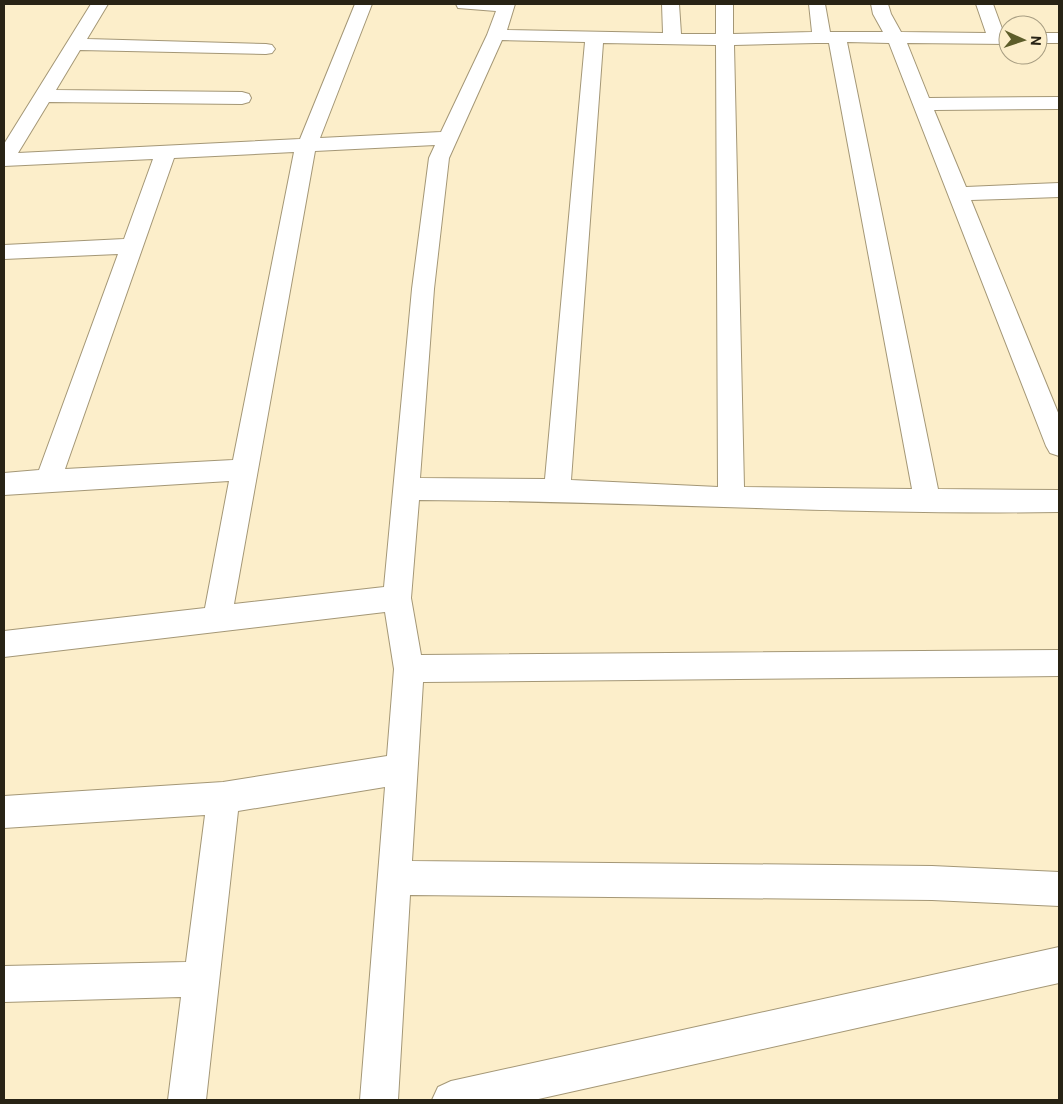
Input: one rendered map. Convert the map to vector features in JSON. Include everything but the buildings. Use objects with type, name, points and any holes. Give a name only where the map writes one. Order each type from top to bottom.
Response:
[{"type":"street","points":[[4,160],[99,4]]},
{"type":"street","points":[[217,619],[302,158],[363,4]]},
{"type":"street","points":[[379,1100],[409,669],[397,598],[425,271],[439,158],[496,35],[506,5],[464,4]]},
{"type":"street","points":[[671,4],[672,39]]},
{"type":"street","points":[[724,4],[731,498]]},
{"type":"street","points":[[817,4],[829,38],[927,498]]},
{"type":"street","points":[[880,4],[882,14],[896,39],[1059,446]]},
{"type":"street","points":[[985,4],[998,29]]},
{"type":"street","points":[[496,35],[725,40],[829,38],[998,39]]},
{"type":"street","points":[[557,490],[595,36]]},
{"type":"street","points":[[75,44],[266,49]]},
{"type":"street","points":[[43,96],[242,98]]},
{"type":"street","points":[[922,104],[1059,103]]},
{"type":"street","points":[[4,160],[448,138]]},
{"type":"street","points":[[48,480],[166,152]]},
{"type":"street","points":[[957,194],[1059,190]]},
{"type":"street","points":[[4,252],[132,246]]},
{"type":"street","points":[[4,484],[244,470]]},
{"type":"street","points":[[406,489],[557,490],[731,498],[927,498],[1059,501]]},
{"type":"street","points":[[4,644],[397,598]]},
{"type":"street","points":[[409,669],[1059,663]]},
{"type":"street","points":[[4,812],[223,798],[402,769]]},
{"type":"street","points":[[187,1100],[223,798]]},
{"type":"street","points":[[395,878],[932,883],[1059,889]]},
{"type":"street","points":[[451,1100],[1059,965]]},
{"type":"street","points":[[4,984],[202,979]]}]
